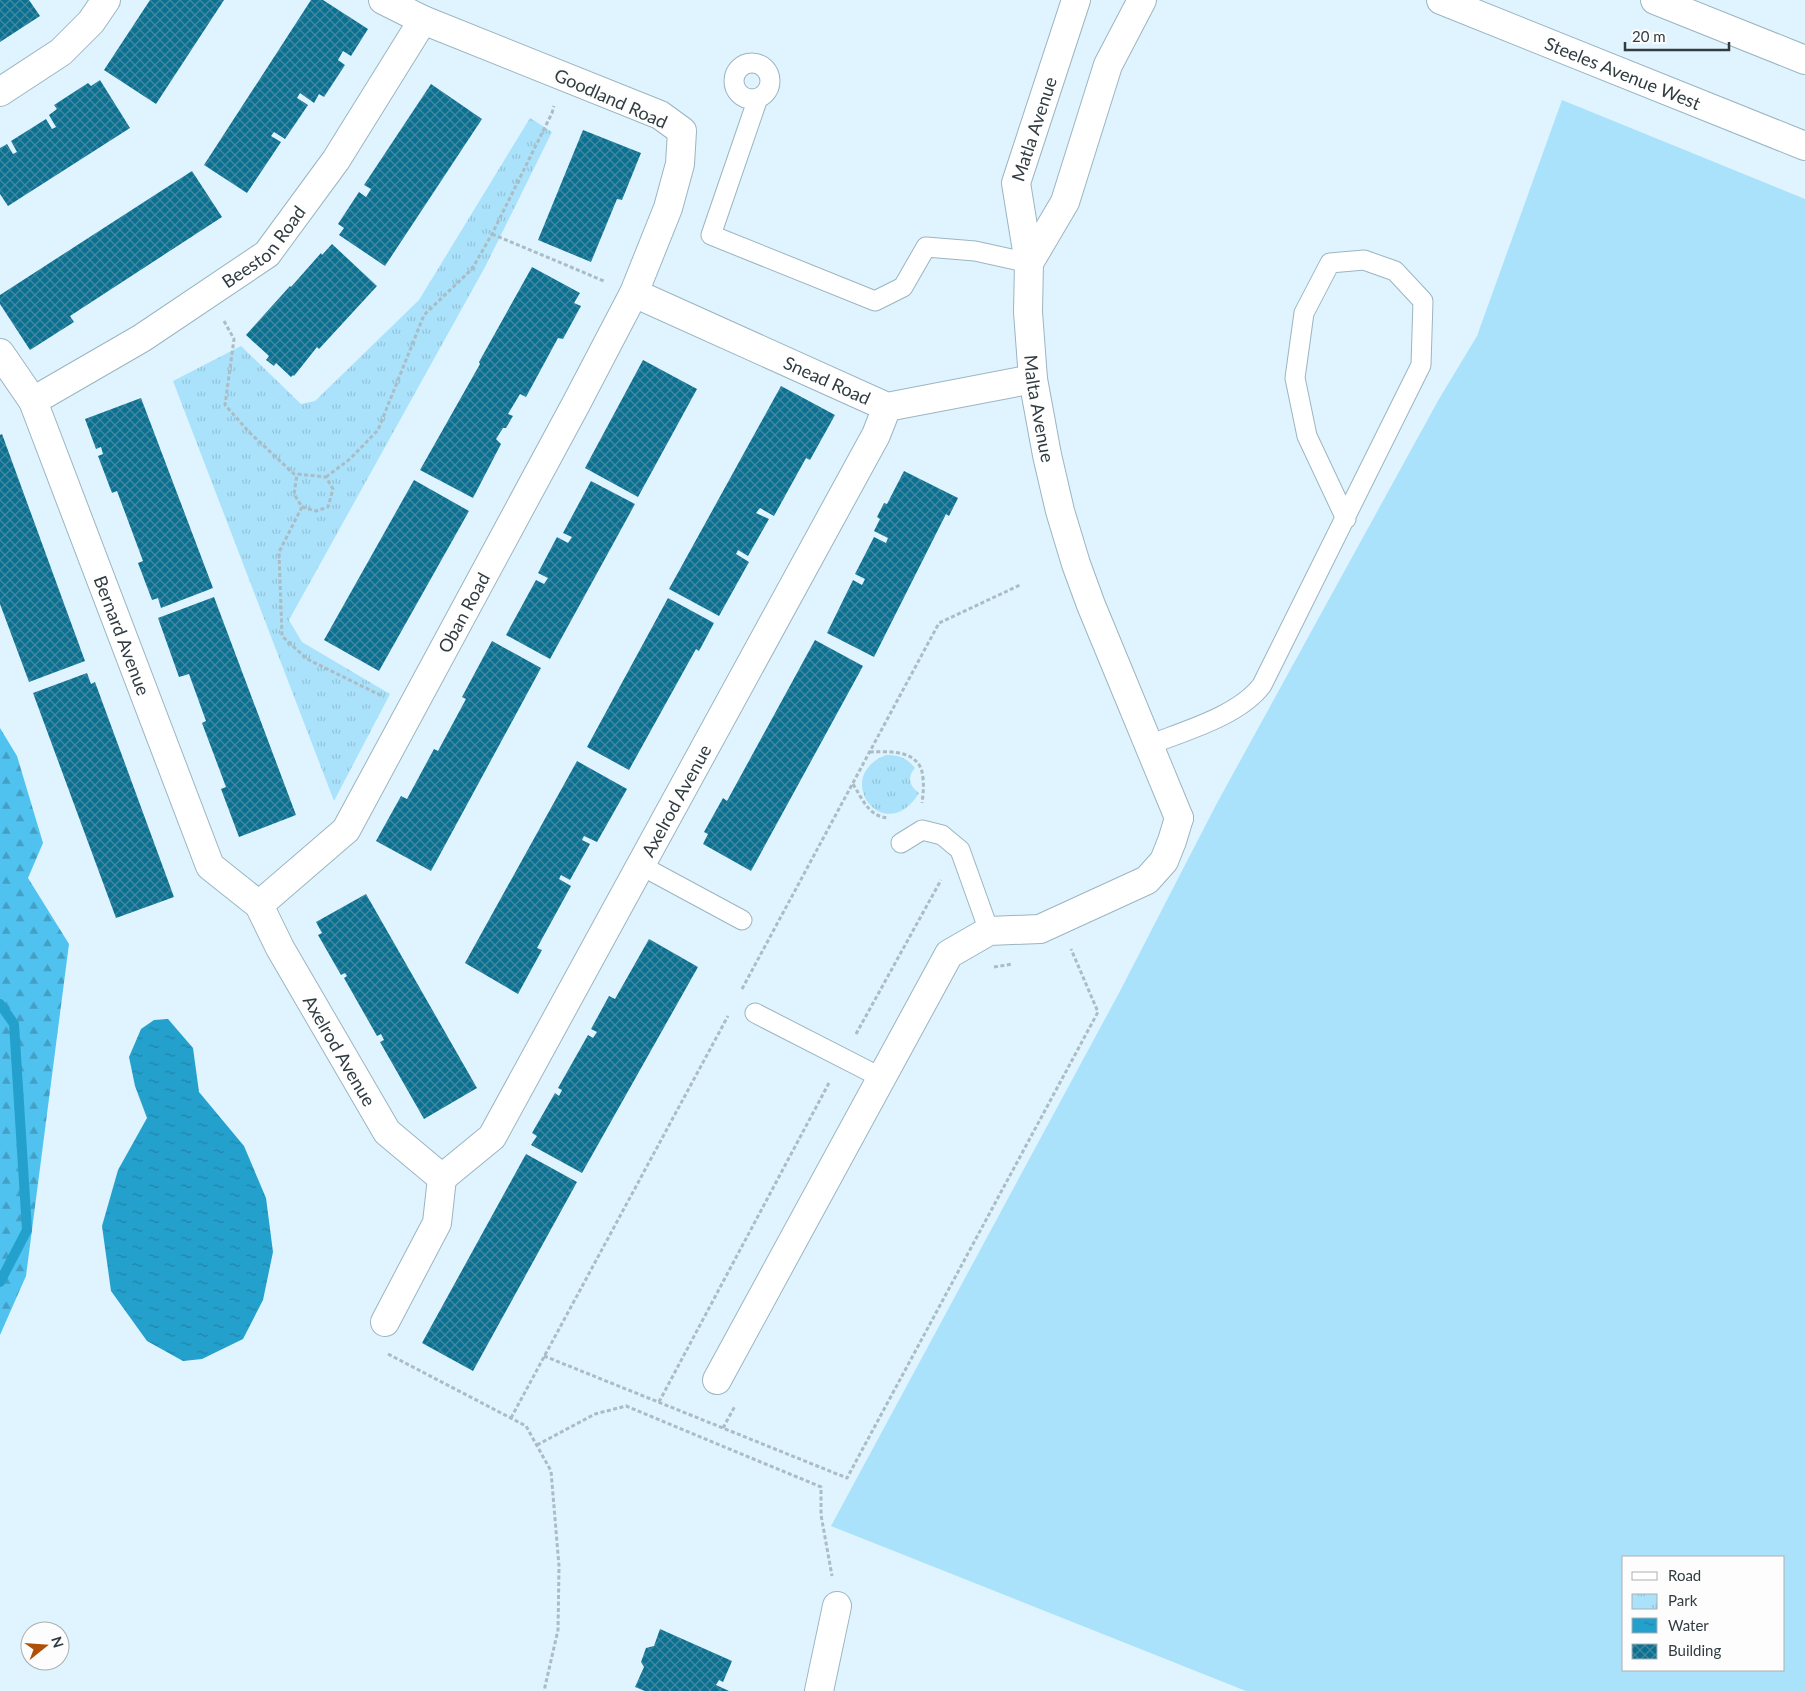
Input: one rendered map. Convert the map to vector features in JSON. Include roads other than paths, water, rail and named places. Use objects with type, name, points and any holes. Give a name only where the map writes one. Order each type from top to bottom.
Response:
[{"type":"street","points":[[0,92],[61,52],[91,22],[106,0]]},
{"type":"street","name":"Goodland Road","points":[[383,0],[423,20],[660,116],[682,131],[680,164],[668,208],[622,288]]},
{"type":"street","points":[[1060,0],[1067,27]]},
{"type":"street","name":"Matla Avenue","points":[[1029,263],[1016,183],[1076,0]]},
{"type":"street","points":[[1029,263],[1066,202],[1108,64],[1142,0]]},
{"type":"street","name":"Steeles Avenue West","points":[[1441,0],[1805,146]]},
{"type":"street","points":[[1655,0],[1805,60]]},
{"type":"street","name":"Beeston Road","points":[[33,400],[142,338],[267,254],[336,160],[423,20]]},
{"type":"street","name":"Malta Avenue","points":[[989,931],[1040,929],[1147,880],[1164,861],[1179,818],[1091,605],[1076,564],[1053,483],[1034,379],[1028,312],[1029,263]]},
{"type":"street","name":"Snead Road","points":[[622,288],[887,407],[1034,379]]},
{"type":"street","name":"Oban Road","points":[[259,905],[346,830],[576,404],[622,288]]},
{"type":"street","name":"Bernard Avenue","points":[[0,353],[33,400],[210,866],[259,905]]},
{"type":"street","name":"Axelrod Avenue","points":[[259,905],[280,948],[387,1132],[442,1178],[492,1137],[876,435],[887,407]]},
{"type":"street","points":[[717,1380],[949,954],[989,931]]},
{"type":"street","points":[[385,1322],[438,1223],[442,1178]]},
{"type":"street","points":[[819,1691],[837,1606]]},
{"type":"lane","points":[[758,98],[711,235],[875,301],[903,287],[926,247],[975,251],[1029,263]]},
{"type":"lane","points":[[1149,744],[1230,712],[1244,704],[1257,693],[1346,519],[1421,365],[1423,301],[1395,271],[1364,260],[1330,263],[1304,312],[1295,378],[1307,436],[1346,519]]},
{"type":"lane","points":[[901,843],[922,830],[942,835],[960,850],[989,931]]},
{"type":"lane","points":[[640,866],[742,920]]},
{"type":"lane","points":[[755,1013],[882,1078]]},
{"type":"water","points":[[168,1019],[193,1048],[199,1092],[244,1146],[266,1198],[273,1252],[263,1300],[243,1339],[202,1359],[183,1361],[147,1341],[111,1291],[102,1226],[118,1170],[147,1118],[135,1086],[129,1057],[141,1029],[154,1020]]},
{"type":"waterway","points":[[0,1004],[14,1024],[27,1230],[0,1282]]}]
